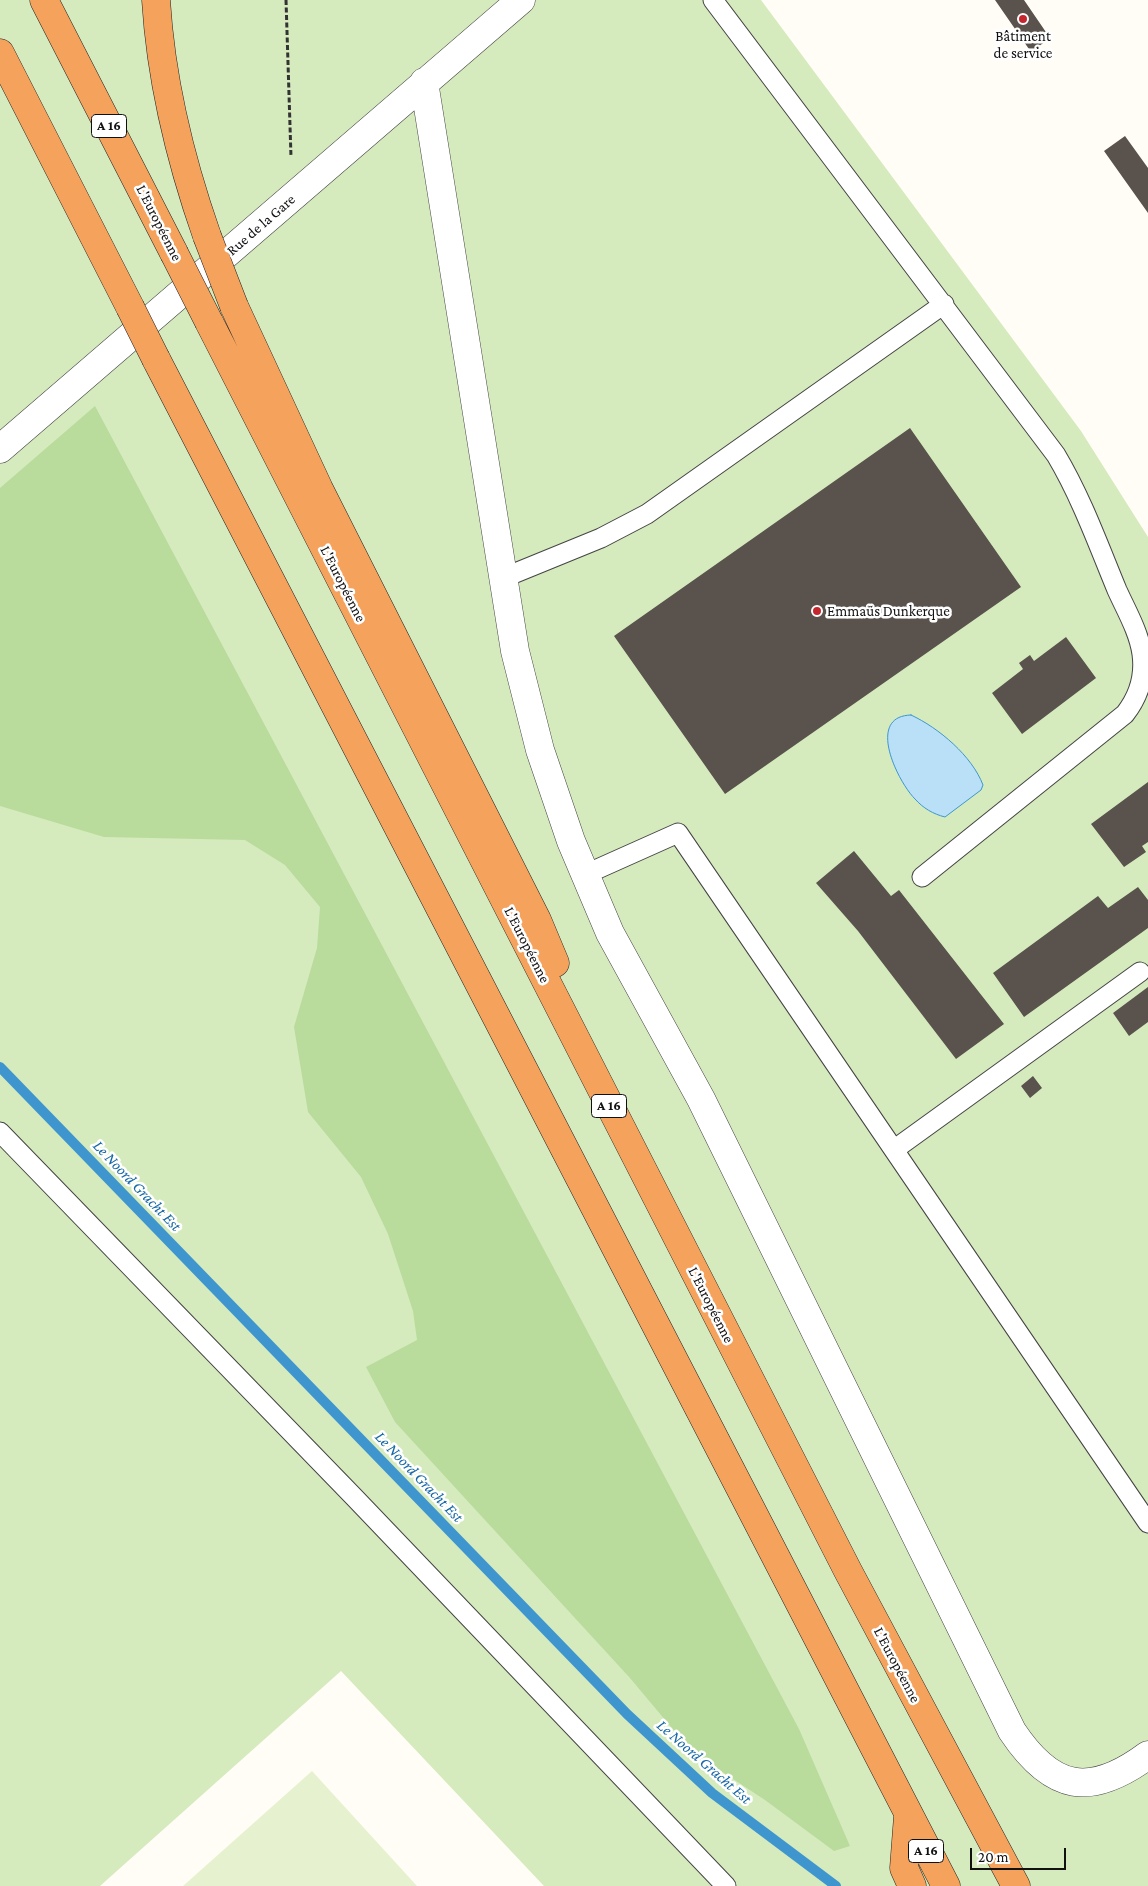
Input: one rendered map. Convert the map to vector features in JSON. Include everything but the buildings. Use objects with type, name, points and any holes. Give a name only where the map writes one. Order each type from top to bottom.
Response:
[{"type":"highway","name":"L'Européenne","points":[[44,0],[852,1580],[1016,1886]]},
{"type":"highway","points":[[156,0],[162,60],[176,135],[207,236],[234,306],[319,489],[537,920],[633,1153]]},
{"type":"highway","name":"A 16","points":[[0,53],[156,359],[908,1816],[946,1886]]},
{"type":"highway","points":[[0,94],[33,117]]},
{"type":"highway","points":[[908,1816],[904,1868],[912,1886]]},
{"type":"street","name":"Rue de la Gare","points":[[0,448],[521,0]]},
{"type":"street","points":[[424,82],[515,651],[532,722],[548,776],[584,875],[610,932],[701,1099],[1012,1731],[1021,1745],[1044,1769],[1057,1777],[1083,1784],[1115,1776],[1148,1755]]},
{"type":"lane","points":[[713,0],[1044,437],[1067,474],[1139,641],[1143,671],[1140,688],[1134,703],[1125,714],[922,877]]},
{"type":"lane","points":[[503,578],[601,538],[647,514],[944,304]]},
{"type":"lane","points":[[584,875],[678,834],[895,1149],[1148,1523]]},
{"type":"lane","points":[[895,1149],[1140,972]]},
{"type":"lane","points":[[0,1132],[361,1504],[726,1886]]},
{"type":"path","points":[[286,0],[292,198]]},
{"type":"green space","points":[[0,0],[761,0],[1081,431],[1148,537],[1148,1886],[544,1886],[341,1671],[100,1886],[0,1886]]},
{"type":"green space","points":[[95,406],[799,1729],[850,1846],[834,1851],[765,1800],[692,1752],[630,1678],[395,1422],[366,1367],[417,1340],[413,1311],[388,1234],[361,1177],[308,1112],[294,1027],[317,948],[320,907],[285,865],[245,840],[104,837],[0,806],[0,488]]},
{"type":"green space","points":[[312,1771],[417,1886],[183,1886]]},
{"type":"water","points":[[911,715],[933,727],[953,744],[971,764],[983,785],[981,790],[945,817],[928,810],[908,791],[889,751],[888,738],[890,726],[897,718]]},
{"type":"waterway","name":"Le Noord Gracht Est","points":[[0,1067],[627,1714],[712,1793],[836,1886]]},
{"type":"place","name":"Bâtiment de service","points":[[1023,19]]},
{"type":"place","name":"Emmaüs Dunkerque","points":[[817,611]]}]
